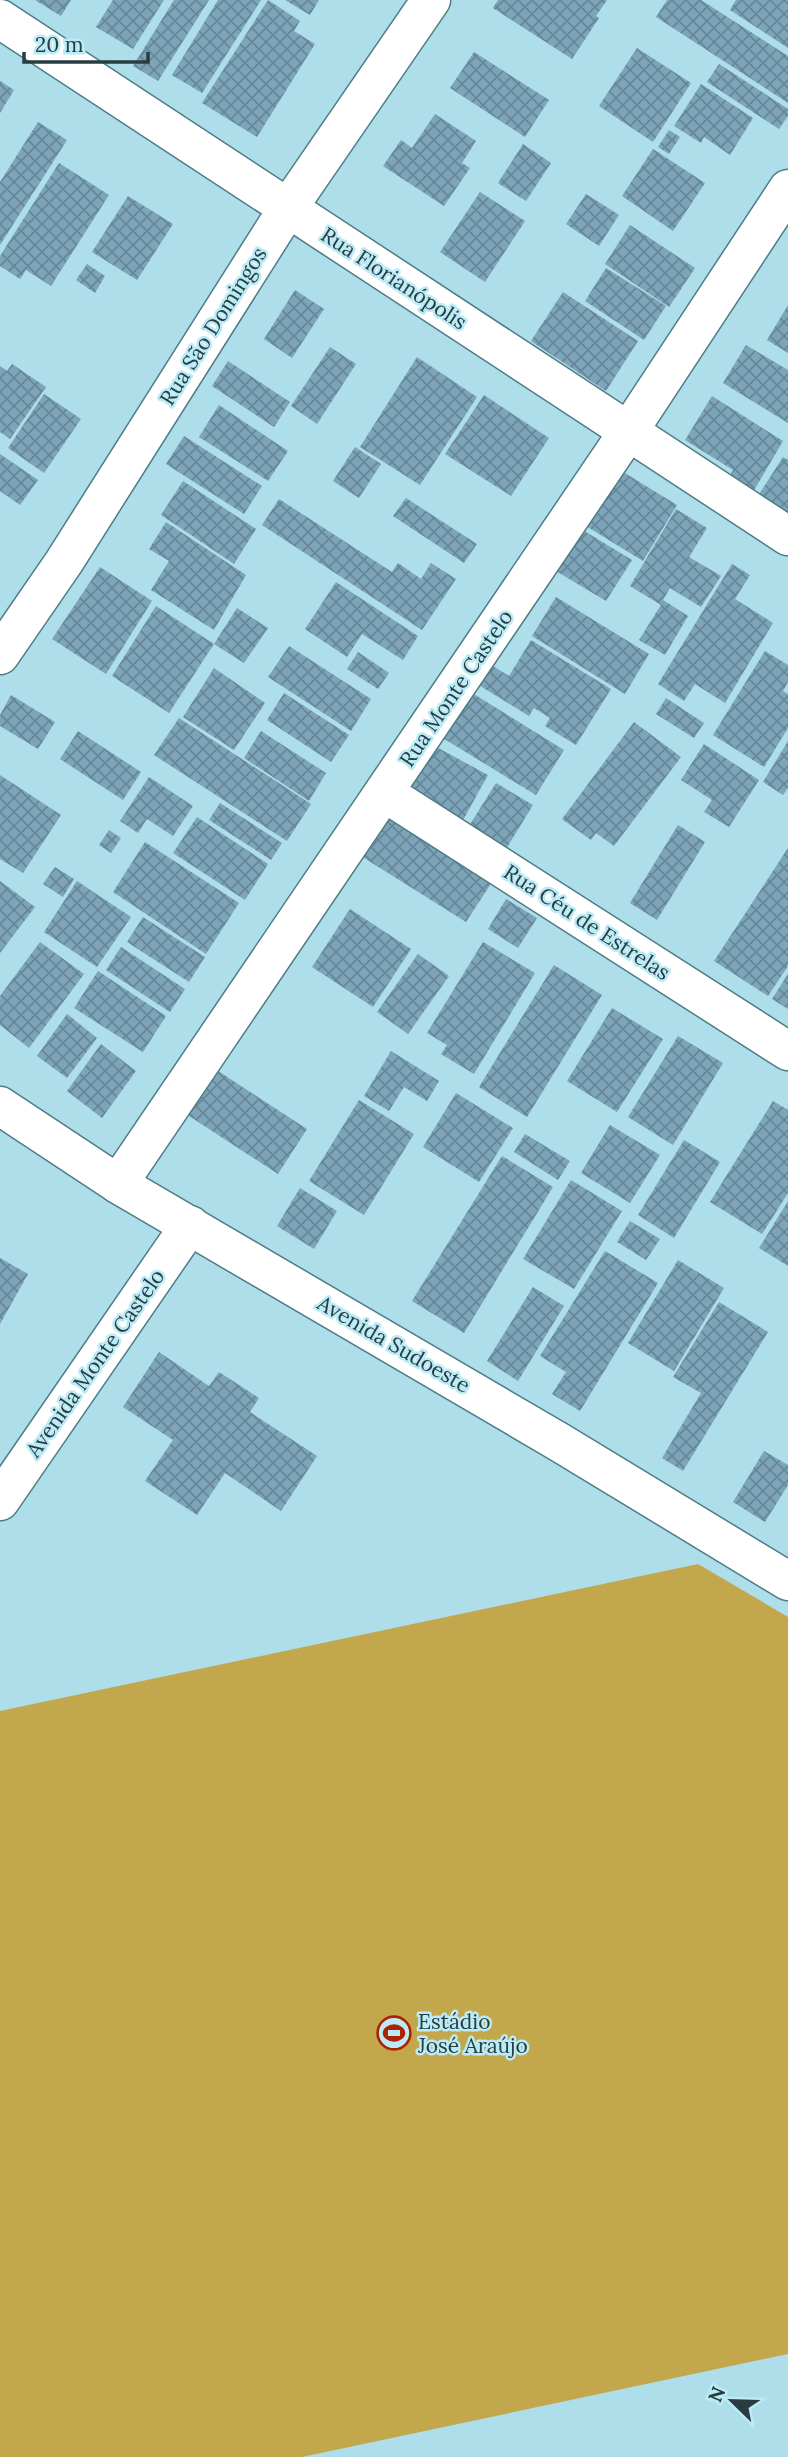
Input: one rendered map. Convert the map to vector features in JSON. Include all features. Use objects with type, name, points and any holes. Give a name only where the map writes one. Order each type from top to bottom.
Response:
[{"type":"street","name":"Rua São Domingos","points":[[0,655],[64,562],[288,208],[431,0]]},
{"type":"street","name":"Rua Florianópolis","points":[[0,19],[788,536]]},
{"type":"street","name":"Rua Monte Castelo","points":[[118,1184],[386,793],[788,189]]},
{"type":"street","name":"Rua Céu de Estrelas","points":[[386,793],[788,1051]]},
{"type":"street","name":"Avenida Sudoeste","points":[[0,1107],[118,1184],[559,1442],[788,1581]]},
{"type":"street","name":"Avenida Monte Castelo","points":[[0,1501],[190,1225]]},
{"type":"shaded area","name":"Estádio José Araújo","points":[[698,1564],[788,1617],[788,2354],[302,2457],[0,2457],[0,1711]]},
{"type":"building","points":[[35,0],[71,0],[61,16]]},
{"type":"building","points":[[113,0],[164,0],[133,49],[96,27]]},
{"type":"building","points":[[174,0],[209,0],[158,81],[133,66]]},
{"type":"building","points":[[218,0],[261,0],[202,93],[172,75]]},
{"type":"building","points":[[268,0],[300,21],[294,31],[315,44],[257,137],[202,103]]},
{"type":"building","points":[[285,0],[319,0],[310,15]]},
{"type":"building","points":[[498,0],[607,0],[596,16],[599,18],[572,59],[493,8]]},
{"type":"building","points":[[667,0],[701,0],[788,56],[788,103],[656,17]]},
{"type":"building","points":[[736,0],[788,0],[788,48],[730,10]]},
{"type":"building","points":[[637,48],[691,83],[653,142],[599,106]]},
{"type":"building","points":[[474,52],[549,100],[525,137],[450,88]]},
{"type":"building","points":[[719,64],[788,109],[788,116],[779,129],[707,82]]},
{"type":"building","points":[[0,81],[14,90],[0,113]]},
{"type":"building","points":[[701,84],[753,118],[730,155],[704,137],[701,143],[674,126]]},
{"type":"building","points":[[435,114],[476,141],[462,163],[470,168],[444,206],[383,166],[401,140],[412,148]]},
{"type":"building","points":[[38,122],[67,140],[0,245],[0,182]]},
{"type":"building","points":[[669,130],[680,137],[669,154],[658,147]]},
{"type":"building","points":[[523,144],[551,163],[526,201],[498,183]]},
{"type":"building","points":[[653,149],[705,183],[673,231],[622,196]]},
{"type":"building","points":[[59,163],[109,195],[51,286],[26,270],[20,279],[0,266],[0,256]]},
{"type":"building","points":[[480,192],[525,221],[485,282],[440,252]]},
{"type":"building","points":[[586,194],[619,215],[599,246],[566,224]]},
{"type":"building","points":[[128,196],[173,224],[137,280],[92,252]]},
{"type":"building","points":[[630,225],[695,268],[669,307],[605,264]]},
{"type":"building","points":[[87,264],[105,276],[95,293],[76,280]]},
{"type":"building","points":[[606,268],[666,306],[644,340],[585,301]]},
{"type":"building","points":[[295,290],[324,309],[292,358],[264,339]]},
{"type":"building","points":[[563,292],[638,341],[606,391],[531,341]]},
{"type":"building","points":[[788,305],[788,353],[767,340]]},
{"type":"building","points":[[746,345],[788,370],[788,423],[723,383]]},
{"type":"building","points":[[330,347],[356,364],[317,424],[291,406]]},
{"type":"building","points":[[417,357],[477,397],[420,485],[360,447]]},
{"type":"building","points":[[228,361],[290,402],[274,427],[212,386]]},
{"type":"building","points":[[12,364],[46,387],[10,439],[0,432],[0,366],[7,371]]},
{"type":"building","points":[[44,394],[81,419],[44,473],[8,448]]},
{"type":"building","points":[[484,395],[549,438],[511,496],[445,454]]},
{"type":"building","points":[[712,396],[783,441],[753,492],[729,477],[733,470],[685,440]]},
{"type":"building","points":[[219,405],[288,451],[268,481],[199,437]]},
{"type":"building","points":[[184,436],[262,486],[244,514],[166,464]]},
{"type":"building","points":[[355,447],[381,464],[359,498],[333,481]]},
{"type":"building","points":[[0,454],[38,480],[20,505],[0,491]]},
{"type":"building","points":[[783,457],[788,460],[788,519],[756,499]]},
{"type":"building","points":[[620,470],[677,505],[643,561],[586,526]]},
{"type":"building","points":[[183,481],[256,529],[234,564],[161,515]]},
{"type":"building","points":[[406,498],[477,544],[464,563],[393,516]]},
{"type":"building","points":[[279,499],[392,572],[398,563],[421,579],[431,563],[456,579],[422,630],[262,525]]},
{"type":"building","points":[[676,509],[707,528],[689,557],[721,576],[701,607],[670,588],[663,600],[688,616],[665,655],[639,640],[661,605],[630,586]]},
{"type":"building","points":[[166,522],[246,575],[214,630],[151,590],[169,561],[149,549]]},
{"type":"building","points":[[576,526],[632,560],[606,601],[551,568]]},
{"type":"building","points":[[732,564],[750,575],[735,599],[773,623],[725,703],[695,684],[684,701],[658,684]]},
{"type":"building","points":[[100,567],[152,601],[106,674],[52,639]]},
{"type":"building","points":[[336,582],[418,636],[403,660],[362,634],[347,657],[305,629]]},
{"type":"building","points":[[556,597],[649,654],[625,694],[532,636]]},
{"type":"building","points":[[156,606],[214,644],[169,713],[112,676]]},
{"type":"building","points":[[237,608],[268,628],[244,663],[214,644]]},
{"type":"building","points":[[531,640],[611,689],[576,745],[545,726],[550,718],[534,708],[529,716],[472,681],[485,661],[509,676]]},
{"type":"building","points":[[289,646],[371,699],[351,731],[268,677]]},
{"type":"building","points":[[765,651],[788,665],[788,682],[783,691],[788,694],[788,728],[764,767],[713,735]]},
{"type":"building","points":[[358,652],[389,673],[378,689],[347,669]]},
{"type":"building","points":[[214,668],[265,703],[234,750],[183,717]]},
{"type":"building","points":[[469,691],[564,750],[536,795],[441,737]]},
{"type":"building","points":[[284,693],[349,735],[331,762],[267,720]]},
{"type":"building","points":[[11,695],[55,722],[38,749],[0,726],[0,715]]},
{"type":"building","points":[[666,698],[704,723],[694,738],[656,714]]},
{"type":"building","points":[[179,718],[311,804],[287,841],[154,755]]},
{"type":"building","points":[[634,722],[681,757],[614,846],[596,833],[591,840],[562,819]]},
{"type":"building","points":[[78,731],[141,772],[123,800],[60,759]]},
{"type":"building","points":[[261,731],[326,773],[309,801],[244,758]]},
{"type":"building","points":[[788,741],[788,788],[783,795],[763,782]]},
{"type":"building","points":[[429,743],[488,775],[462,822],[402,790]]},
{"type":"building","points":[[704,744],[759,780],[729,827],[704,812],[712,800],[681,780]]},
{"type":"building","points":[[0,775],[61,815],[23,873],[0,859]]},
{"type":"building","points":[[149,777],[193,806],[173,836],[147,819],[138,833],[120,821]]},
{"type":"building","points":[[496,783],[533,805],[506,849],[469,826]]},
{"type":"building","points":[[220,803],[282,843],[271,860],[209,820]]},
{"type":"building","points":[[390,809],[496,876],[466,922],[361,856]]},
{"type":"building","points":[[197,817],[268,864],[245,900],[173,853]]},
{"type":"building","points":[[678,825],[705,842],[657,920],[630,903]]},
{"type":"building","points":[[109,830],[121,838],[111,853],[99,845]]},
{"type":"building","points":[[145,842],[239,903],[206,954],[113,892]]},
{"type":"building","points":[[788,848],[788,966],[768,996],[714,961]]},
{"type":"building","points":[[55,867],[74,879],[63,897],[43,884]]},
{"type":"building","points":[[0,881],[35,907],[0,953]]},
{"type":"building","points":[[77,881],[131,917],[97,967],[44,932]]},
{"type":"building","points":[[506,899],[537,918],[518,948],[488,929]]},
{"type":"building","points":[[350,909],[411,949],[373,1007],[312,967]]},
{"type":"building","points":[[143,917],[205,957],[189,982],[127,942]]},
{"type":"building","points":[[40,942],[84,974],[29,1048],[0,1025],[0,996]]},
{"type":"building","points":[[483,942],[535,973],[474,1074],[441,1054],[447,1045],[427,1033]]},
{"type":"building","points":[[121,947],[185,989],[170,1012],[106,970]]},
{"type":"building","points":[[418,954],[449,976],[408,1034],[377,1012]]},
{"type":"building","points":[[554,965],[602,995],[527,1117],[479,1087]]},
{"type":"building","points":[[98,971],[166,1016],[143,1052],[74,1008]]},
{"type":"building","points":[[788,974],[788,1009],[772,999]]},
{"type":"building","points":[[612,1008],[663,1039],[617,1112],[567,1081]]},
{"type":"building","points":[[67,1014],[97,1038],[67,1078],[37,1056]]},
{"type":"building","points":[[678,1036],[723,1063],[673,1145],[628,1117]]},
{"type":"building","points":[[101,1044],[136,1071],[102,1118],[67,1091]]},
{"type":"building","points":[[391,1051],[439,1081],[427,1101],[404,1087],[389,1111],[364,1096]]},
{"type":"building","points":[[212,1067],[307,1129],[278,1174],[183,1112]]},
{"type":"building","points":[[456,1093],[513,1128],[479,1182],[423,1147]]},
{"type":"building","points":[[359,1100],[414,1134],[364,1215],[309,1181]]},
{"type":"building","points":[[773,1101],[788,1110],[788,1193],[762,1234],[710,1202]]},
{"type":"building","points":[[610,1125],[660,1155],[630,1203],[581,1173]]},
{"type":"building","points":[[525,1134],[570,1161],[558,1180],[514,1152]]},
{"type":"building","points":[[684,1140],[720,1162],[674,1238],[638,1215]]},
{"type":"building","points":[[502,1156],[553,1187],[464,1333],[412,1301]]},
{"type":"building","points":[[571,1180],[622,1211],[574,1289],[523,1259]]},
{"type":"building","points":[[300,1188],[337,1211],[314,1249],[277,1226]]},
{"type":"building","points":[[788,1201],[788,1266],[759,1248]]},
{"type":"building","points":[[630,1221],[660,1239],[646,1260],[617,1242]]},
{"type":"building","points":[[605,1251],[658,1283],[580,1411],[552,1394],[566,1372],[540,1356]]},
{"type":"building","points":[[0,1258],[28,1274],[0,1324]]},
{"type":"building","points":[[678,1260],[724,1288],[674,1371],[628,1343]]},
{"type":"building","points":[[533,1287],[564,1306],[518,1381],[487,1361]]},
{"type":"building","points":[[719,1302],[768,1332],[683,1471],[662,1458],[701,1393],[673,1377]]},
{"type":"building","points":[[159,1352],[209,1386],[219,1372],[259,1398],[250,1412],[317,1456],[281,1511],[225,1473],[197,1515],[145,1481],[173,1440],[123,1407]]},
{"type":"building","points":[[764,1451],[788,1465],[788,1485],[765,1522],[733,1502]]},
{"type":"place","name":"Estádio José Araújo","points":[[394,2033]]}]
